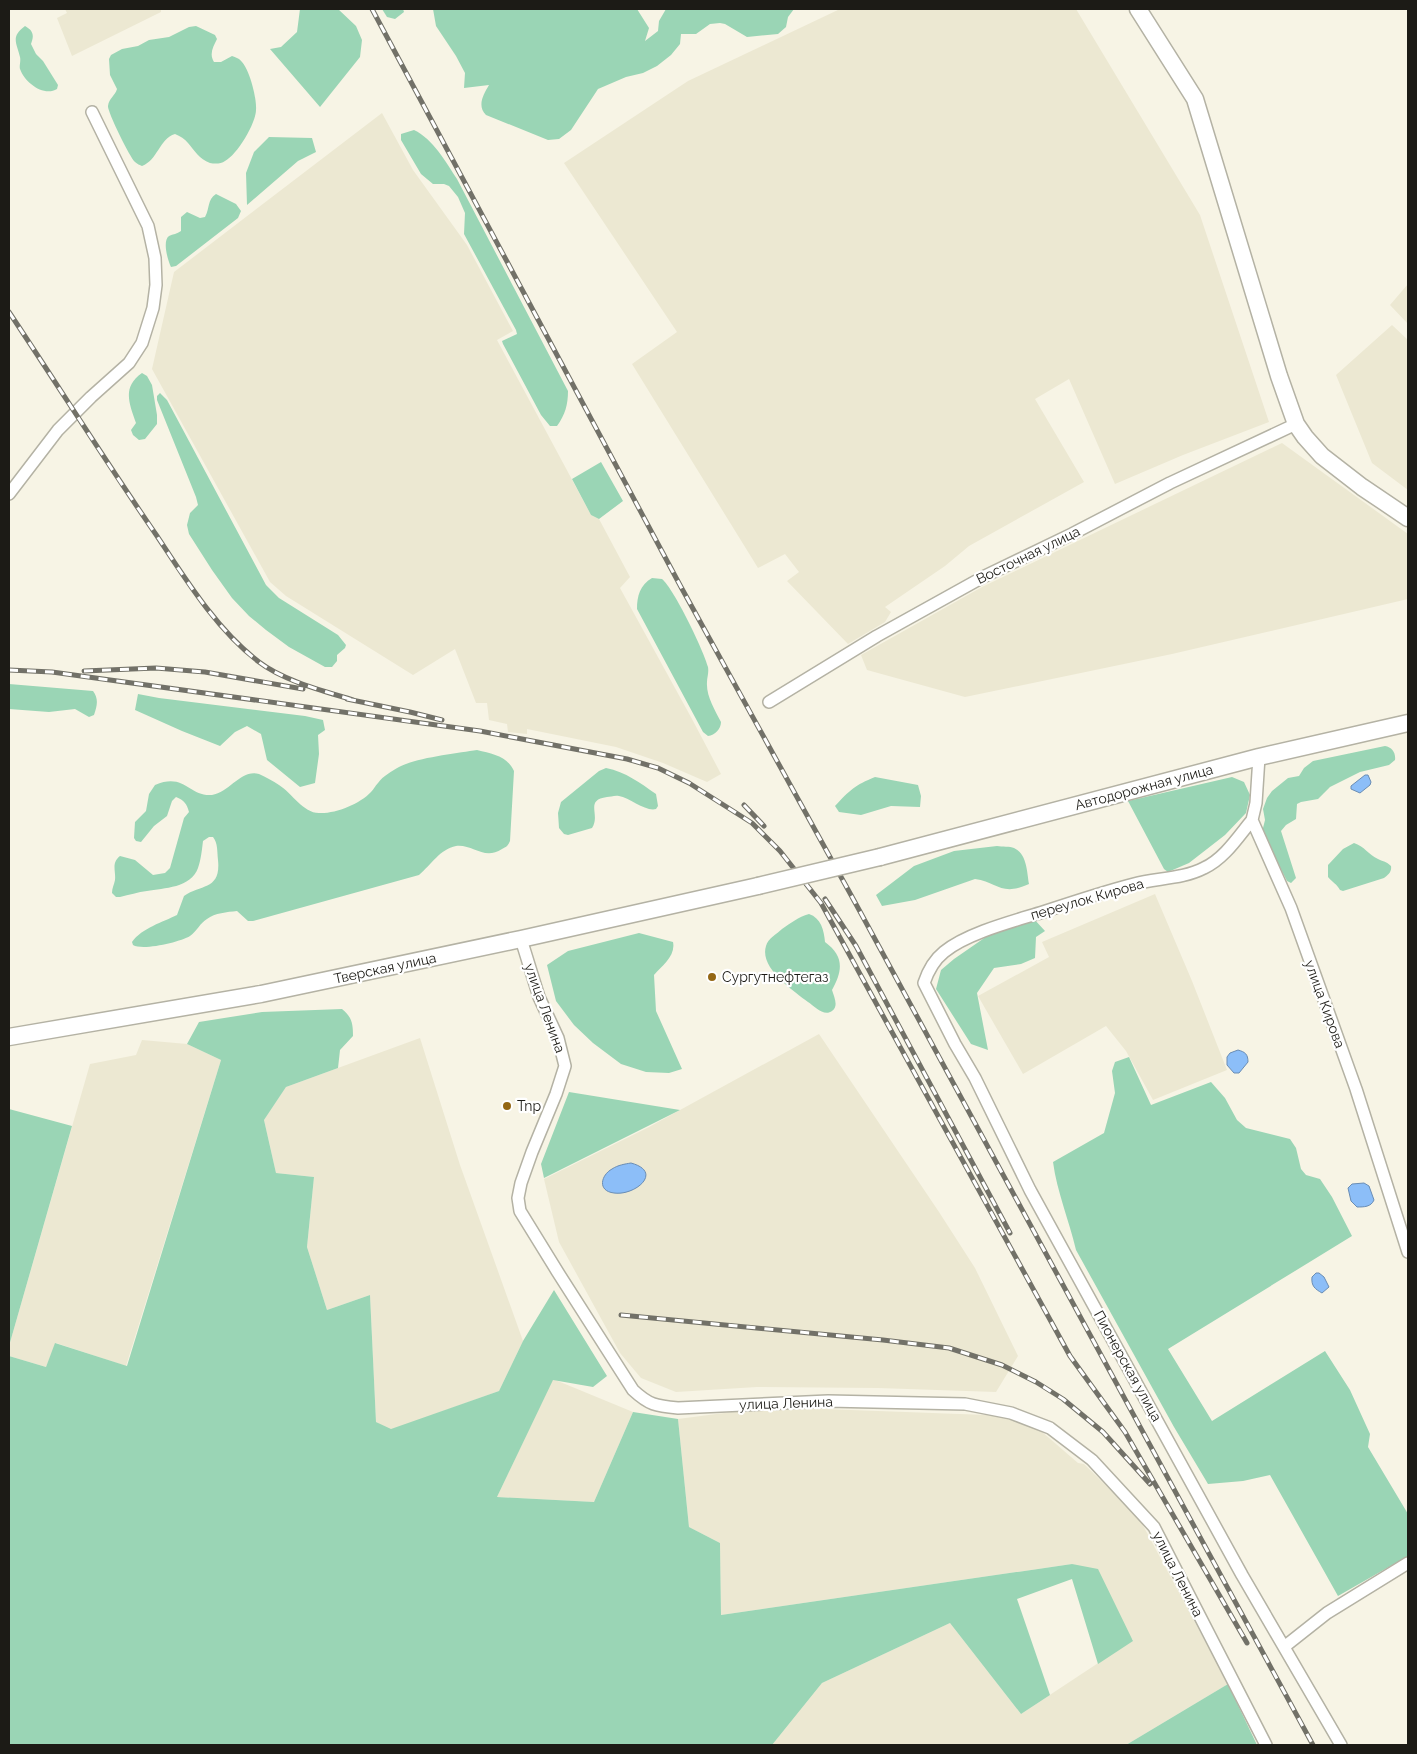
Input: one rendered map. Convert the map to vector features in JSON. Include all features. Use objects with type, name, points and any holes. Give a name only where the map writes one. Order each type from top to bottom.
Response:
[{"type":"main road","points":[[1138,9],[1195,98],[1276,367],[1296,424],[1304,437],[1322,456],[1362,488],[1408,518]]},
{"type":"main road","name":"Автодорожная улица","points":[[758,886],[880,857],[1259,757],[1408,723]]},
{"type":"main road","name":"Тверская улица","points":[[9,1037],[261,994],[521,940],[758,886]]},
{"type":"street","points":[[9,494],[58,430],[129,363],[142,344],[153,308],[156,285],[155,258],[148,226],[92,112]]},
{"type":"street","name":"Восточная улица","points":[[769,702],[877,636],[985,576],[1074,533],[1170,483],[1296,424]]},
{"type":"street","points":[[1252,820],[1256,803],[1259,757]]},
{"type":"street","name":"переулок Кирова","points":[[924,983],[929,970],[944,952],[984,932],[1134,884],[1205,868],[1223,854],[1252,820]]},
{"type":"street","name":"улица Кирова","points":[[1252,820],[1291,908],[1356,1089],[1408,1252]]},
{"type":"street","name":"улица Ленина","points":[[521,940],[539,997],[558,1038],[564,1066],[556,1094],[521,1183],[518,1198],[520,1211],[556,1271],[633,1390],[644,1400],[655,1406],[678,1408],[828,1402],[965,1404],[1011,1413],[1050,1428],[1092,1460],[1154,1527],[1266,1745]]},
{"type":"street","name":"Пионерская улица","points":[[924,983],[975,1078],[1035,1198],[1242,1575],[1341,1745]]},
{"type":"street","points":[[1284,1647],[1327,1613],[1408,1563]]},
{"type":"shaded area","points":[[65,9],[161,9],[161,12],[72,56],[57,18],[67,13]]},
{"type":"shaded area","points":[[840,9],[1076,9],[1200,215],[1269,422],[1183,455],[1115,484],[1069,379],[1035,399],[1084,482],[969,546],[945,566],[885,607],[891,612],[885,622],[848,644],[787,581],[799,572],[785,554],[758,568],[632,364],[677,332],[564,163],[688,81]]},
{"type":"shaded area","points":[[382,113],[413,170],[467,245],[513,331],[497,340],[591,515],[599,519],[630,577],[620,588],[721,774],[707,782],[663,763],[616,747],[527,729],[527,734],[508,732],[507,724],[489,720],[487,703],[476,703],[455,649],[413,675],[286,596],[270,582],[152,369],[174,272]]},
{"type":"shaded area","points":[[1408,284],[1408,324],[1390,305]]},
{"type":"shaded area","points":[[1392,325],[1408,340],[1408,490],[1372,463],[1336,375]]},
{"type":"shaded area","points":[[1282,443],[1408,534],[1408,599],[1172,654],[965,697],[867,670],[861,655],[982,587]]},
{"type":"shaded area","points":[[1155,894],[1227,1070],[1153,1100],[1126,1051],[1106,1026],[1023,1074],[978,996],[1049,957],[1042,942]]},
{"type":"shaded area","points":[[819,1034],[975,1268],[1018,1356],[996,1392],[878,1388],[757,1387],[676,1392],[641,1378],[620,1353],[559,1242],[544,1179],[649,1127]]},
{"type":"shaded area","points":[[420,1038],[460,1165],[523,1341],[499,1391],[391,1430],[376,1422],[370,1295],[327,1310],[307,1247],[314,1177],[276,1173],[264,1120],[286,1087]]},
{"type":"shaded area","points":[[142,1040],[187,1044],[221,1060],[126,1366],[56,1343],[46,1367],[9,1356],[9,1346],[90,1064],[136,1055]]},
{"type":"shaded area","points":[[553,1379],[633,1412],[594,1502],[497,1497]]},
{"type":"shaded area","points":[[769,1407],[987,1415],[1014,1419],[1041,1431],[1078,1463],[1084,1464],[1139,1518],[1228,1684],[1126,1745],[772,1745],[822,1683],[950,1623],[1021,1714],[1133,1640],[1072,1564],[721,1615],[720,1543],[689,1527],[678,1419]]},
{"type":"green space","points":[[300,9],[338,9],[356,26],[362,40],[360,57],[320,107],[270,49],[281,47],[297,32]]},
{"type":"green space","points":[[382,9],[403,9],[404,12],[395,19],[387,17]]},
{"type":"green space","points":[[433,9],[637,9],[649,28],[645,41],[658,31],[659,21],[666,9],[794,9],[788,17],[786,27],[778,34],[747,37],[720,23],[710,24],[696,34],[681,34],[680,44],[671,55],[657,66],[643,73],[626,77],[598,89],[571,130],[559,139],[548,140],[486,115],[483,112],[481,104],[489,85],[464,88],[465,73],[436,26]]},
{"type":"green space","points":[[25,26],[32,32],[31,44],[58,85],[57,89],[52,91],[41,90],[30,84],[22,74],[16,37]]},
{"type":"green space","points":[[196,26],[215,35],[217,39],[212,53],[214,62],[221,62],[232,56],[239,59],[246,68],[255,98],[256,110],[253,123],[235,152],[222,163],[210,163],[203,159],[185,140],[175,134],[165,140],[152,159],[142,166],[135,162],[129,152],[109,110],[109,103],[117,89],[110,75],[109,59],[111,55],[122,49],[138,46],[149,40],[169,37],[189,27]]},
{"type":"green space","points":[[414,130],[433,145],[457,179],[568,391],[566,410],[557,426],[550,426],[541,415],[503,344],[502,341],[517,334],[516,330],[464,234],[465,213],[458,197],[449,186],[433,184],[421,174],[401,140],[401,134]]},
{"type":"green space","points":[[269,137],[312,138],[316,152],[298,161],[247,205],[246,173],[254,152]]},
{"type":"green space","points":[[216,194],[236,204],[241,211],[238,218],[176,266],[171,267],[166,251],[167,239],[169,236],[181,231],[181,217],[187,212],[200,218],[205,217],[210,202]]},
{"type":"green space","points":[[142,373],[147,376],[152,385],[157,424],[145,439],[139,440],[133,435],[131,430],[136,423],[131,409],[129,390],[136,378]]},
{"type":"green space","points":[[160,393],[167,400],[266,585],[279,598],[338,635],[346,645],[337,655],[337,661],[332,667],[325,667],[289,647],[249,616],[232,598],[189,534],[187,525],[190,513],[198,505],[157,400],[157,396]]},
{"type":"green space","points":[[601,462],[623,501],[599,519],[591,515],[572,479]]},
{"type":"green space","points":[[652,578],[662,579],[674,595],[705,659],[708,669],[708,692],[711,703],[721,722],[719,729],[711,735],[708,736],[703,732],[637,609],[640,591]]},
{"type":"green space","points":[[9,684],[93,691],[97,703],[96,709],[94,715],[89,717],[75,709],[49,712],[9,709]]},
{"type":"green space","points":[[138,694],[323,720],[325,730],[318,735],[319,754],[315,783],[300,787],[267,760],[261,734],[247,726],[235,732],[220,746],[135,710]]},
{"type":"green space","points":[[1385,746],[1392,749],[1395,755],[1395,760],[1389,765],[1360,772],[1330,787],[1318,799],[1297,804],[1296,819],[1286,825],[1281,831],[1296,878],[1291,883],[1287,881],[1262,832],[1265,820],[1263,809],[1272,791],[1288,778],[1299,776],[1304,768],[1313,761]]},
{"type":"green space","points":[[477,750],[494,754],[503,759],[508,762],[514,771],[510,841],[505,848],[496,852],[484,853],[468,847],[456,846],[445,850],[419,875],[253,921],[248,921],[237,911],[221,913],[205,921],[190,936],[185,938],[153,946],[138,947],[133,945],[132,942],[141,933],[177,915],[184,896],[209,885],[216,877],[218,870],[216,842],[213,837],[209,837],[203,841],[198,868],[189,880],[169,888],[120,897],[116,897],[112,893],[115,880],[115,864],[120,856],[135,860],[153,875],[165,873],[170,868],[184,818],[189,812],[183,801],[176,797],[172,801],[167,816],[154,826],[141,842],[136,841],[134,838],[135,822],[146,811],[149,794],[155,785],[173,781],[204,795],[212,795],[253,773],[259,774],[284,789],[308,810],[325,813],[340,810],[354,804],[371,792],[385,776],[406,764],[437,756]]},
{"type":"green space","points":[[606,768],[626,775],[656,794],[658,806],[656,809],[648,809],[617,796],[600,799],[596,801],[594,809],[595,818],[592,828],[568,835],[564,834],[559,828],[558,813],[561,802],[599,771]]},
{"type":"green space","points":[[875,777],[918,785],[921,796],[920,807],[891,806],[861,815],[839,812],[835,806],[845,796],[858,785]]},
{"type":"green space","points":[[1232,777],[1244,782],[1250,795],[1246,813],[1225,835],[1189,863],[1168,872],[1164,869],[1128,801]]},
{"type":"green space","points":[[1354,843],[1388,863],[1391,866],[1391,870],[1384,878],[1343,891],[1328,877],[1328,865],[1343,849]]},
{"type":"green space","points":[[997,846],[1012,847],[1022,854],[1026,864],[1029,884],[1020,888],[1006,889],[975,879],[915,900],[882,906],[876,895],[914,866],[954,851]]},
{"type":"green space","points":[[809,914],[819,921],[823,929],[825,942],[836,953],[840,964],[836,983],[832,990],[835,1007],[832,1011],[826,1013],[819,1010],[779,978],[765,954],[767,943],[771,938],[795,920]]},
{"type":"green space","points":[[1034,919],[1045,931],[1036,937],[1035,958],[1021,964],[994,968],[977,993],[988,1050],[971,1044],[936,989],[941,970],[993,932]]},
{"type":"green space","points":[[639,933],[673,942],[670,956],[654,975],[656,1011],[682,1069],[669,1073],[646,1072],[621,1064],[593,1043],[574,1025],[556,1001],[547,965],[568,951]]},
{"type":"green space","points":[[342,1009],[351,1021],[353,1036],[340,1050],[338,1068],[286,1087],[264,1120],[276,1173],[314,1177],[307,1247],[327,1310],[370,1295],[376,1422],[391,1429],[499,1391],[523,1341],[554,1290],[607,1376],[593,1387],[553,1380],[497,1497],[594,1502],[633,1412],[678,1419],[689,1527],[720,1543],[721,1615],[1072,1564],[1098,1569],[1133,1641],[1098,1664],[1072,1579],[1017,1599],[1050,1695],[1021,1714],[950,1623],[822,1683],[772,1745],[9,1745],[9,1356],[46,1367],[55,1343],[127,1366],[221,1060],[187,1044],[199,1022],[262,1012]]},
{"type":"green space","points":[[1129,1057],[1151,1105],[1211,1082],[1225,1098],[1237,1120],[1246,1128],[1290,1139],[1296,1148],[1301,1169],[1306,1175],[1320,1179],[1332,1197],[1352,1236],[1168,1349],[1212,1421],[1325,1351],[1350,1390],[1370,1434],[1368,1447],[1408,1514],[1408,1556],[1338,1596],[1270,1475],[1243,1481],[1208,1484],[1174,1427],[1076,1250],[1057,1184],[1053,1162],[1104,1133],[1115,1093],[1112,1071],[1115,1062]]},
{"type":"green space","points":[[569,1092],[680,1110],[544,1178],[541,1164]]},
{"type":"green space","points":[[9,1109],[72,1126],[9,1346]]},
{"type":"green space","points":[[1228,1684],[1257,1745],[1126,1745]]},
{"type":"water","points":[[1365,775],[1368,775],[1371,782],[1370,785],[1360,793],[1351,789],[1351,786]]},
{"type":"water","points":[[1238,1050],[1246,1054],[1248,1062],[1239,1073],[1234,1073],[1227,1065],[1227,1057],[1230,1053]]},
{"type":"water","points":[[631,1163],[641,1167],[645,1172],[646,1177],[643,1182],[630,1191],[622,1193],[609,1192],[605,1189],[603,1179],[608,1172]]},
{"type":"water","points":[[1364,1183],[1369,1186],[1374,1200],[1365,1207],[1357,1207],[1351,1201],[1348,1188],[1352,1184]]},
{"type":"water","points":[[1316,1273],[1324,1277],[1329,1287],[1322,1293],[1315,1289],[1312,1283],[1312,1277]]},
{"type":"railway","points":[[372,9],[681,587],[851,895],[1313,1745]]},
{"type":"railway","points":[[9,312],[179,570],[203,604],[229,635],[259,662],[280,675],[304,685],[353,700]]},
{"type":"railway","points":[[84,671],[156,668],[205,672],[303,689]]},
{"type":"railway","points":[[9,670],[52,672],[480,731],[627,759],[658,768],[689,783],[752,823],[780,851],[821,903],[1070,1356],[1125,1432],[1247,1643]]},
{"type":"railway","points":[[347,699],[442,720]]},
{"type":"railway","points":[[744,805],[764,826]]},
{"type":"railway","points":[[825,899],[856,946],[1010,1233]]},
{"type":"railway","points":[[621,1315],[949,1348],[1002,1365],[1036,1382],[1063,1399],[1103,1432],[1150,1484]]},
{"type":"place","name":"Сургутнефтегаз","points":[[712,977]]},
{"type":"place","name":"Tnp","points":[[507,1106]]}]
